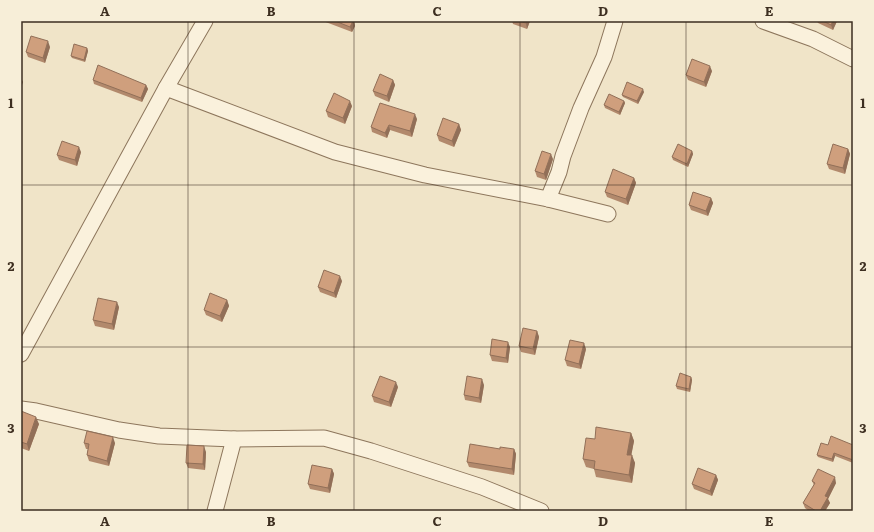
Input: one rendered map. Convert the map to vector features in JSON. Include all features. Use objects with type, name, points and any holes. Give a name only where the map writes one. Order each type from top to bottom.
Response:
[{"type":"street","points":[[21,354],[204,21]]},
{"type":"street","points":[[548,199],[581,108],[604,57],[615,21]]},
{"type":"street","points":[[763,21],[813,39],[853,59]]},
{"type":"street","points":[[166,88],[335,152],[425,175],[548,199],[608,214]]},
{"type":"street","points":[[21,409],[119,430],[159,436],[234,439],[324,438],[371,451],[482,487],[540,511]]},
{"type":"street","points":[[215,511],[234,439]]},
{"type":"building","points":[[335,21],[353,21],[350,27]]},
{"type":"building","points":[[823,21],[833,21],[831,25]]},
{"type":"building","points":[[31,36],[48,41],[43,58],[26,52]]},
{"type":"building","points":[[74,44],[87,48],[84,60],[71,56]]},
{"type":"building","points":[[692,59],[710,66],[704,82],[686,75]]},
{"type":"building","points":[[98,65],[146,85],[141,98],[93,80]]},
{"type":"building","points":[[380,74],[393,80],[387,96],[373,91]]},
{"type":"building","points":[[627,82],[643,89],[637,101],[622,95]]},
{"type":"building","points":[[334,93],[350,101],[343,118],[326,111]]},
{"type":"building","points":[[609,94],[624,101],[619,112],[604,105]]},
{"type":"building","points":[[380,103],[415,114],[410,131],[389,125],[385,133],[371,127]]},
{"type":"building","points":[[443,118],[459,124],[452,141],[437,135]]},
{"type":"building","points":[[62,141],[79,147],[75,160],[57,155]]},
{"type":"building","points":[[678,144],[692,151],[687,164],[672,157]]},
{"type":"building","points":[[833,144],[848,149],[843,168],[827,164]]},
{"type":"building","points":[[542,151],[551,154],[544,174],[535,171]]},
{"type":"building","points":[[613,169],[634,178],[626,199],[605,192]]},
{"type":"building","points":[[693,192],[711,198],[706,211],[689,205]]},
{"type":"building","points":[[324,270],[340,276],[334,293],[318,287]]},
{"type":"building","points":[[210,293],[227,300],[220,316],[204,310]]},
{"type":"building","points":[[98,298],[117,302],[112,324],[93,320]]},
{"type":"building","points":[[523,328],[537,331],[533,349],[519,346]]},
{"type":"building","points":[[492,339],[508,342],[506,358],[490,355]]},
{"type":"building","points":[[570,340],[584,343],[579,364],[565,360]]},
{"type":"building","points":[[680,373],[691,377],[689,389],[676,386]]},
{"type":"building","points":[[380,376],[396,382],[389,402],[372,396]]},
{"type":"building","points":[[467,376],[482,379],[479,398],[464,395]]},
{"type":"building","points":[[21,411],[36,417],[27,444],[21,442]]},
{"type":"building","points":[[596,427],[631,433],[627,455],[632,455],[629,475],[594,469],[595,461],[583,459],[586,438],[595,439]]},
{"type":"building","points":[[87,431],[113,437],[107,461],[87,455],[89,444],[84,443]]},
{"type":"building","points":[[831,436],[853,445],[853,460],[834,453],[832,459],[817,455],[821,443],[828,445]]},
{"type":"building","points":[[470,444],[500,449],[500,447],[514,449],[512,469],[467,462]]},
{"type":"building","points":[[187,445],[204,446],[203,464],[186,463]]},
{"type":"building","points":[[312,465],[332,469],[328,488],[308,484]]},
{"type":"building","points":[[698,468],[716,475],[710,491],[692,484]]},
{"type":"building","points":[[818,469],[835,477],[825,496],[828,497],[820,511],[816,511],[803,503],[815,483],[812,481]]}]
